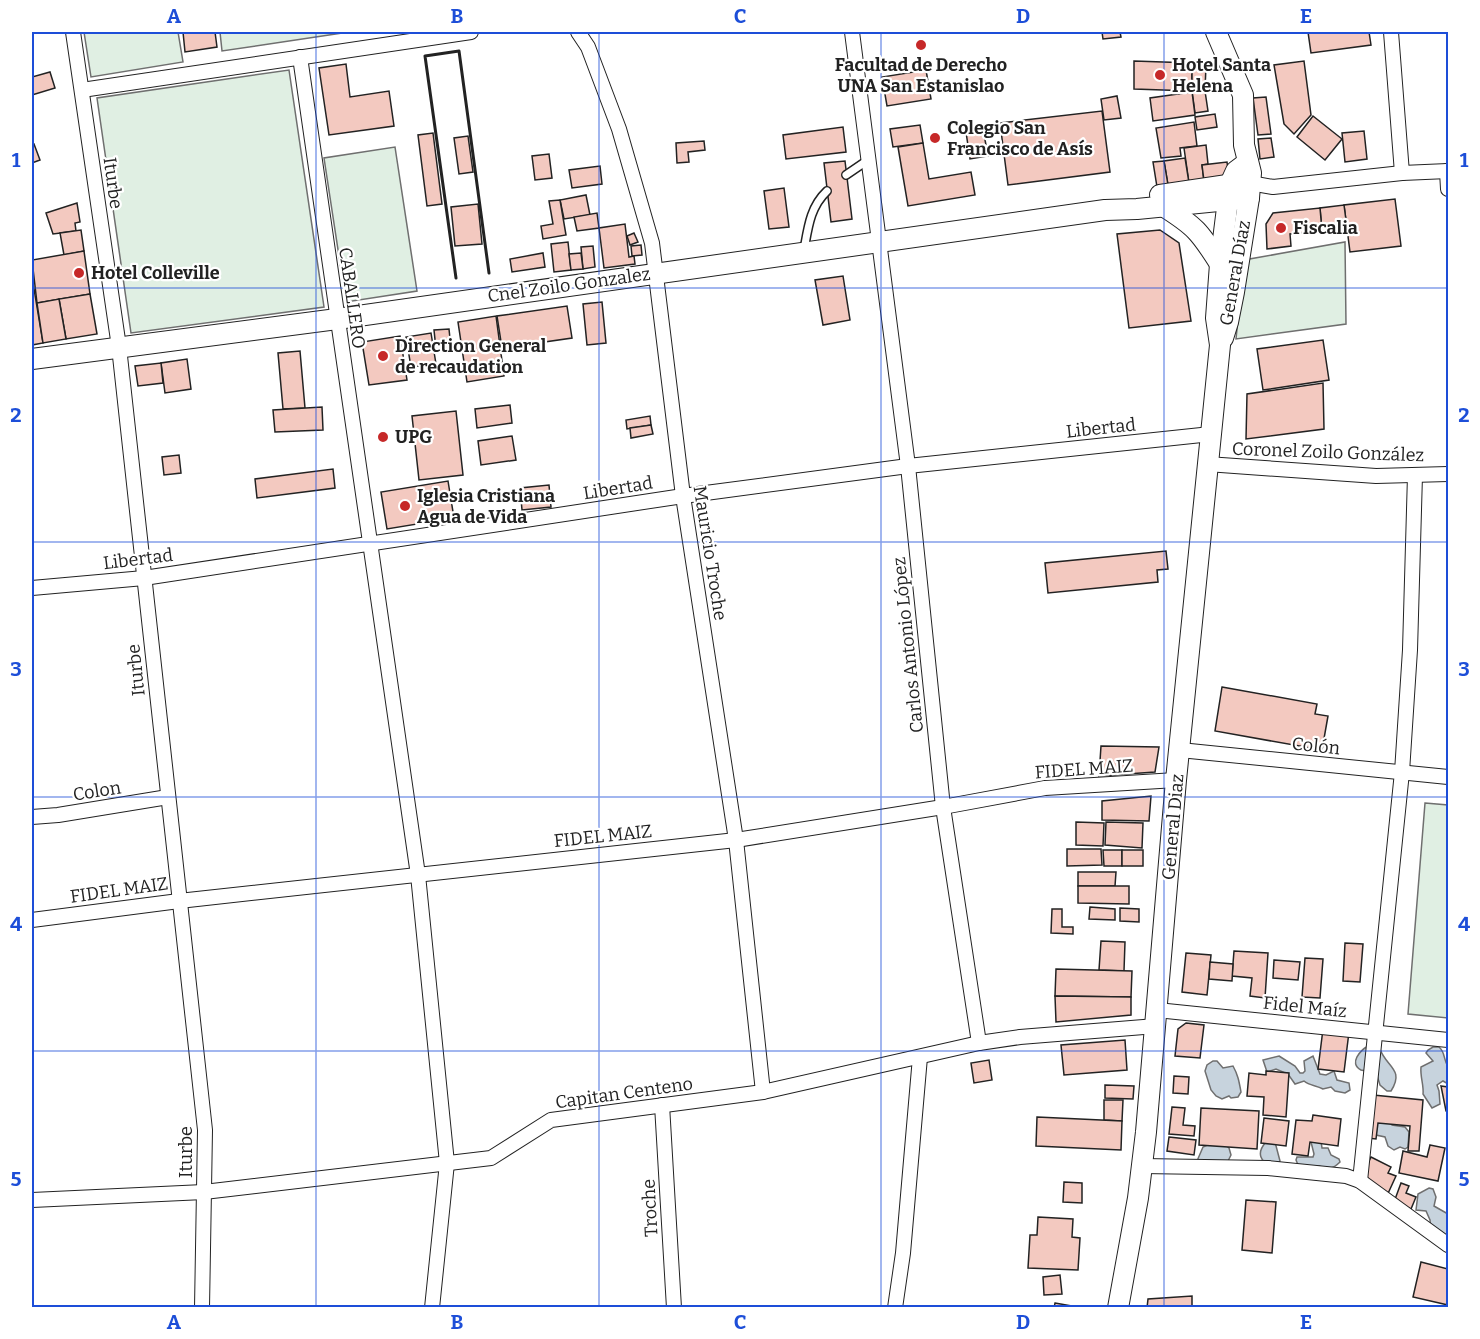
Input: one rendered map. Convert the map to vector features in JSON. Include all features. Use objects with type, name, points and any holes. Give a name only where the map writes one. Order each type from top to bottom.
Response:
[{"type":"main road","points":[[1216,32],[1243,95],[1244,145],[1251,173],[1250,190]]},
{"type":"main road","points":[[1229,192],[1236,171],[1248,162]]},
{"type":"main road","name":"Cnel Zoilo Gonzalez","points":[[1105,210],[1136,199],[1250,190]]},
{"type":"main road","name":"General Díaz","points":[[1220,345],[1228,322],[1250,190]]},
{"type":"main road","name":"Cnel Zoilo Gonzalez","points":[[32,359],[337,319],[1105,210],[1163,206],[1229,192]]},
{"type":"main road","name":"General Díaz","points":[[1220,345],[1216,318],[1229,192]]},
{"type":"main road","points":[[1163,206],[1200,233],[1220,264]]},
{"type":"main road","name":"General Diaz","points":[[1118,1308],[1142,1166],[1206,464],[1220,345]]},
{"type":"street","name":"Iturbe","points":[[73,32],[119,347],[205,1131],[202,1308]]},
{"type":"street","points":[[82,90],[471,32]]},
{"type":"street","name":"Mauricio Troche","points":[[578,32],[588,47],[619,129],[652,243],[683,496],[736,840],[763,1092]]},
{"type":"street","name":"Carlos Antonio López","points":[[852,32],[908,466],[943,807],[979,1043]]},
{"type":"street","points":[[1391,32],[1402,173]]},
{"type":"street","name":"CABALLERO","points":[[300,57],[418,875],[447,1163],[432,1308]]},
{"type":"street","points":[[1250,190],[1402,173],[1448,171],[1449,189]]},
{"type":"street","name":"Libertad","points":[[32,588],[144,578],[683,496],[908,466],[1211,434]]},
{"type":"street","name":"Coronel Zoilo González","points":[[1206,464],[1376,476],[1449,474]]},
{"type":"street","points":[[1360,1181],[1402,772],[1410,650],[1415,475]]},
{"type":"street","name":"Colón","points":[[1180,750],[1449,777]]},
{"type":"street","name":"FIDEL MAIZ","points":[[32,920],[179,901],[736,840],[1046,788],[1176,780]]},
{"type":"street","name":"Colon","points":[[32,817],[58,815],[168,797]]},
{"type":"street","name":"Fidel Maíz","points":[[1156,1018],[1449,1040]]},
{"type":"street","name":"Capitan Centeno","points":[[32,1200],[204,1192],[491,1158],[551,1120],[763,1092],[979,1043],[1156,1018]]},
{"type":"street","points":[[896,1308],[920,1057]]},
{"type":"street","name":"Troche","points":[[662,1105],[674,1308]]},
{"type":"street","points":[[1142,1166],[1268,1168],[1346,1176],[1360,1181],[1448,1245]]},
{"type":"lane","points":[[846,175],[868,160]]},
{"type":"lane","points":[[803,253],[811,214],[827,191]]},
{"type":"green space","points":[[84,32],[178,32],[183,62],[91,77]]},
{"type":"green space","points":[[220,32],[349,32],[222,51]]},
{"type":"green space","points":[[289,70],[324,307],[131,333],[97,98]]},
{"type":"green space","points":[[395,147],[417,291],[346,302],[324,158]]},
{"type":"green space","points":[[1345,242],[1346,324],[1236,339],[1244,260]]},
{"type":"green space","points":[[1425,803],[1448,805],[1448,1018],[1408,1014]]},
{"type":"shaded area","points":[[1368,1046],[1380,1049],[1393,1068],[1396,1078],[1391,1091],[1387,1091],[1380,1085],[1376,1072],[1361,1070],[1357,1067],[1357,1057]]},
{"type":"shaded area","points":[[1433,1047],[1439,1047],[1443,1052],[1448,1066],[1448,1084],[1443,1081],[1437,1085],[1440,1104],[1432,1108],[1423,1094],[1421,1067],[1433,1061],[1426,1053]]},
{"type":"shaded area","points":[[1279,1056],[1303,1073],[1305,1071],[1304,1061],[1313,1056],[1320,1074],[1326,1075],[1334,1071],[1337,1080],[1349,1083],[1350,1090],[1345,1093],[1335,1091],[1331,1087],[1323,1089],[1304,1081],[1295,1084],[1288,1074],[1276,1069],[1267,1072],[1263,1060]]},
{"type":"shaded area","points":[[1217,1061],[1223,1068],[1233,1066],[1241,1092],[1238,1097],[1229,1096],[1222,1099],[1211,1090],[1205,1071],[1207,1065]]},
{"type":"shaded area","points":[[1368,1117],[1389,1118],[1392,1125],[1405,1127],[1409,1132],[1408,1147],[1394,1150],[1388,1146],[1385,1137],[1376,1135]]},
{"type":"shaded area","points":[[1321,1141],[1322,1148],[1328,1148],[1331,1155],[1340,1162],[1332,1168],[1319,1166],[1301,1172],[1297,1157],[1313,1157],[1311,1142]]},
{"type":"shaded area","points":[[1266,1142],[1275,1142],[1280,1161],[1273,1167],[1265,1163],[1261,1157],[1261,1150]]},
{"type":"shaded area","points":[[1212,1143],[1224,1144],[1229,1148],[1231,1155],[1227,1163],[1197,1161],[1203,1147]]},
{"type":"shaded area","points":[[1429,1188],[1433,1189],[1436,1197],[1434,1206],[1448,1214],[1448,1236],[1441,1237],[1431,1229],[1426,1211],[1416,1210],[1418,1194]]},
{"type":"building","points":[[183,32],[215,32],[217,47],[185,52]]},
{"type":"building","points":[[1102,32],[1120,32],[1121,37],[1103,39]]},
{"type":"building","points":[[1308,32],[1369,32],[1371,45],[1311,53]]},
{"type":"building","points":[[1134,61],[1192,63],[1192,91],[1134,89]]},
{"type":"building","points":[[1304,61],[1311,115],[1294,134],[1284,124],[1274,65]]},
{"type":"building","points":[[1192,63],[1206,65],[1205,91],[1208,111],[1195,113]]},
{"type":"building","points":[[346,64],[350,97],[389,91],[394,126],[329,135],[319,68]]},
{"type":"building","points":[[926,70],[931,99],[887,106],[882,77]]},
{"type":"building","points":[[50,72],[55,88],[32,95],[32,77]]},
{"type":"building","points":[[1192,92],[1195,115],[1153,121],[1150,98]]},
{"type":"building","points":[[1117,96],[1121,118],[1104,120],[1101,99]]},
{"type":"building","points":[[1266,97],[1271,134],[1258,135],[1253,98]]},
{"type":"building","points":[[1102,111],[1110,172],[1008,185],[1000,123]]},
{"type":"building","points":[[1215,114],[1217,127],[1197,130],[1195,117]]},
{"type":"building","points":[[1313,116],[1342,139],[1325,160],[1297,137]]},
{"type":"building","points":[[1194,122],[1197,146],[1180,148],[1181,156],[1161,158],[1156,128]]},
{"type":"building","points":[[920,125],[923,143],[893,147],[890,129]]},
{"type":"building","points":[[843,127],[846,152],[786,159],[783,135]]},
{"type":"building","points":[[983,129],[988,156],[970,159],[966,132]]},
{"type":"building","points":[[1364,131],[1367,159],[1345,162],[1342,133]]},
{"type":"building","points":[[433,133],[442,204],[427,206],[418,135]]},
{"type":"building","points":[[468,136],[473,172],[459,174],[454,138]]},
{"type":"building","points":[[1271,138],[1274,157],[1260,159],[1258,139]]},
{"type":"building","points":[[704,141],[705,150],[688,152],[689,162],[677,163],[676,143]]},
{"type":"building","points":[[923,143],[929,179],[971,172],[975,195],[908,206],[898,147]]},
{"type":"building","points":[[34,144],[40,160],[32,163],[32,145]]},
{"type":"building","points":[[1206,145],[1208,164],[1202,165],[1204,181],[1189,183],[1184,148]]},
{"type":"building","points":[[549,154],[552,178],[535,180],[532,156]]},
{"type":"building","points":[[1185,158],[1189,183],[1168,185],[1164,161]]},
{"type":"building","points":[[845,161],[852,219],[831,222],[824,163]]},
{"type":"building","points":[[1164,161],[1168,185],[1157,187],[1153,162]]},
{"type":"building","points":[[1227,162],[1229,178],[1204,181],[1202,165]]},
{"type":"building","points":[[600,166],[602,184],[572,188],[569,170]]},
{"type":"building","points":[[784,188],[789,227],[769,229],[764,191]]},
{"type":"building","points":[[586,195],[590,215],[564,219],[560,200]]},
{"type":"building","points":[[1395,199],[1401,246],[1350,252],[1344,205]]},
{"type":"building","points":[[560,200],[566,235],[543,239],[541,226],[553,224],[549,201]]},
{"type":"building","points":[[77,203],[80,222],[75,223],[76,231],[53,234],[46,213]]},
{"type":"building","points":[[478,204],[482,244],[455,246],[451,207]]},
{"type":"building","points":[[1344,205],[1347,228],[1322,231],[1320,208]]},
{"type":"building","points":[[1320,208],[1322,231],[1290,234],[1291,246],[1267,249],[1266,224],[1273,213]]},
{"type":"building","points":[[597,213],[599,228],[577,231],[574,217]]},
{"type":"building","points":[[625,224],[629,257],[634,256],[635,264],[604,268],[599,228]]},
{"type":"building","points":[[81,230],[84,251],[64,255],[60,233]]},
{"type":"building","points":[[1160,230],[1179,243],[1191,321],[1129,328],[1117,234]]},
{"type":"building","points":[[634,233],[638,242],[630,245],[627,236]]},
{"type":"building","points":[[568,242],[571,270],[554,272],[551,244]]},
{"type":"building","points":[[641,245],[642,255],[632,256],[631,246]]},
{"type":"building","points":[[593,246],[595,267],[583,269],[581,247]]},
{"type":"building","points":[[84,251],[90,294],[37,303],[32,260]]},
{"type":"building","points":[[543,253],[545,267],[512,272],[510,259]]},
{"type":"building","points":[[581,253],[583,269],[571,270],[569,254]]},
{"type":"building","points":[[843,276],[850,320],[823,325],[815,280]]},
{"type":"building","points":[[32,284],[43,343],[32,345]]},
{"type":"building","points":[[90,294],[97,334],[66,339],[59,299]]},
{"type":"building","points":[[59,299],[66,339],[43,343],[37,303]]},
{"type":"building","points":[[602,302],[606,343],[587,345],[583,304]]},
{"type":"building","points":[[567,306],[572,338],[502,348],[497,316]]},
{"type":"building","points":[[496,316],[504,376],[467,382],[458,322]]},
{"type":"building","points":[[449,329],[451,348],[436,349],[434,330]]},
{"type":"building","points":[[431,333],[436,364],[411,367],[406,337]]},
{"type":"building","points":[[400,336],[407,380],[369,385],[362,342]]},
{"type":"building","points":[[1323,340],[1329,380],[1263,390],[1257,349]]},
{"type":"building","points":[[300,351],[305,408],[283,409],[278,353]]},
{"type":"building","points":[[187,359],[191,389],[165,393],[161,363]]},
{"type":"building","points":[[161,363],[163,383],[138,386],[135,366]]},
{"type":"building","points":[[1323,383],[1324,429],[1246,439],[1247,394]]},
{"type":"building","points":[[510,405],[512,423],[477,428],[475,409]]},
{"type":"building","points":[[322,407],[323,430],[275,432],[273,410]]},
{"type":"building","points":[[456,411],[463,475],[419,480],[412,416]]},
{"type":"building","points":[[650,416],[651,425],[627,429],[626,420]]},
{"type":"building","points":[[651,425],[653,434],[631,438],[630,428]]},
{"type":"building","points":[[512,436],[516,460],[481,465],[478,441]]},
{"type":"building","points":[[179,455],[181,473],[164,475],[162,457]]},
{"type":"building","points":[[333,469],[335,488],[257,498],[255,479]]},
{"type":"building","points":[[448,481],[454,518],[387,529],[381,492]]},
{"type":"building","points":[[549,485],[551,507],[522,510],[520,488]]},
{"type":"building","points":[[1166,551],[1168,569],[1157,570],[1158,582],[1048,593],[1045,563]]},
{"type":"building","points":[[1222,687],[1317,704],[1315,714],[1328,716],[1322,750],[1215,731]]},
{"type":"building","points":[[1101,746],[1159,747],[1155,772],[1099,776]]},
{"type":"building","points":[[1151,796],[1149,821],[1102,820],[1102,801]]},
{"type":"building","points":[[1076,822],[1104,823],[1103,846],[1076,845]]},
{"type":"building","points":[[1106,822],[1143,823],[1142,848],[1105,845]]},
{"type":"building","points":[[1067,849],[1101,849],[1102,865],[1067,866]]},
{"type":"building","points":[[1103,850],[1122,850],[1122,866],[1104,866]]},
{"type":"building","points":[[1122,850],[1143,850],[1143,866],[1122,866]]},
{"type":"building","points":[[1078,872],[1116,872],[1115,886],[1078,886]]},
{"type":"building","points":[[1078,886],[1129,886],[1129,904],[1078,903]]},
{"type":"building","points":[[1090,907],[1115,909],[1115,920],[1089,919]]},
{"type":"building","points":[[1120,908],[1139,909],[1139,922],[1120,921]]},
{"type":"building","points":[[1052,909],[1062,909],[1062,927],[1073,927],[1073,934],[1051,933]]},
{"type":"building","points":[[1101,941],[1125,942],[1124,971],[1099,970]]},
{"type":"building","points":[[1345,943],[1363,944],[1360,982],[1343,981]]},
{"type":"building","points":[[1234,951],[1268,953],[1265,998],[1250,996],[1252,978],[1232,976]]},
{"type":"building","points":[[1186,953],[1211,955],[1207,995],[1182,992]]},
{"type":"building","points":[[1305,958],[1323,959],[1320,998],[1302,997]]},
{"type":"building","points":[[1274,960],[1300,962],[1298,980],[1273,978]]},
{"type":"building","points":[[1210,962],[1233,964],[1232,981],[1209,979]]},
{"type":"building","points":[[1056,969],[1132,971],[1131,997],[1055,996]]},
{"type":"building","points":[[1055,996],[1131,997],[1131,1015],[1056,1022]]},
{"type":"building","points":[[1186,1023],[1204,1025],[1200,1058],[1175,1056],[1178,1029]]},
{"type":"building","points":[[1323,1029],[1349,1032],[1344,1072],[1318,1069]]},
{"type":"building","points":[[1125,1040],[1127,1070],[1064,1075],[1061,1045]]},
{"type":"building","points":[[989,1060],[992,1080],[974,1083],[971,1063]]},
{"type":"building","points":[[1266,1071],[1289,1073],[1286,1117],[1263,1115],[1264,1097],[1247,1096],[1249,1073],[1266,1075]]},
{"type":"building","points":[[1174,1076],[1189,1077],[1188,1094],[1173,1093]]},
{"type":"building","points":[[1105,1085],[1134,1086],[1133,1099],[1105,1098]]},
{"type":"building","points":[[1441,1086],[1448,1087],[1448,1112],[1446,1111]]},
{"type":"building","points":[[1363,1094],[1423,1100],[1419,1151],[1408,1151],[1410,1126],[1378,1123],[1376,1139],[1359,1137]]},
{"type":"building","points":[[1104,1100],[1123,1100],[1122,1121],[1104,1120]]},
{"type":"building","points":[[1172,1107],[1185,1108],[1183,1125],[1195,1126],[1194,1136],[1169,1134]]},
{"type":"building","points":[[1201,1108],[1259,1111],[1257,1149],[1199,1145]]},
{"type":"building","points":[[1313,1115],[1341,1119],[1338,1146],[1310,1142],[1308,1156],[1292,1154],[1296,1120],[1312,1121]]},
{"type":"building","points":[[1037,1117],[1122,1121],[1121,1150],[1036,1146]]},
{"type":"building","points":[[1264,1118],[1289,1121],[1286,1146],[1261,1143]]},
{"type":"building","points":[[1169,1137],[1196,1140],[1194,1155],[1167,1151]]},
{"type":"building","points":[[1430,1145],[1445,1148],[1438,1181],[1399,1173],[1403,1151],[1427,1157]]},
{"type":"building","points":[[1371,1157],[1391,1167],[1388,1173],[1396,1176],[1385,1200],[1357,1187]]},
{"type":"building","points":[[1064,1182],[1082,1183],[1082,1203],[1063,1202]]},
{"type":"building","points":[[1401,1183],[1409,1186],[1406,1193],[1416,1197],[1411,1209],[1394,1202]]},
{"type":"building","points":[[1246,1200],[1276,1202],[1272,1253],[1242,1250]]},
{"type":"building","points":[[1038,1217],[1073,1219],[1072,1237],[1080,1238],[1078,1270],[1028,1268],[1030,1235],[1037,1235]]},
{"type":"building","points":[[1421,1262],[1448,1269],[1448,1305],[1413,1297]]},
{"type":"building","points":[[1060,1275],[1062,1294],[1044,1295],[1043,1277]]},
{"type":"building","points":[[1192,1296],[1192,1308],[1147,1308],[1148,1299]]},
{"type":"building","points":[[1055,1303],[1083,1308],[1054,1308]]},
{"type":"wall","points":[[456,278],[425,56],[459,51],[489,273]]},
{"type":"place","name":"Facultad de Derecho UNA San Estanislao","points":[[921,45]]},
{"type":"place","name":"Hotel Santa Helena","points":[[1160,75]]},
{"type":"place","name":"Colegio San Francisco de Asís","points":[[935,138]]},
{"type":"place","name":"Fiscalia","points":[[1281,228]]},
{"type":"place","name":"Hotel Colleville","points":[[79,273]]},
{"type":"place","name":"Direction General de recaudation","points":[[383,356]]},
{"type":"place","name":"UPG","points":[[383,437]]},
{"type":"place","name":"Iglesia Cristiana Agua de Vida","points":[[405,506]]}]
